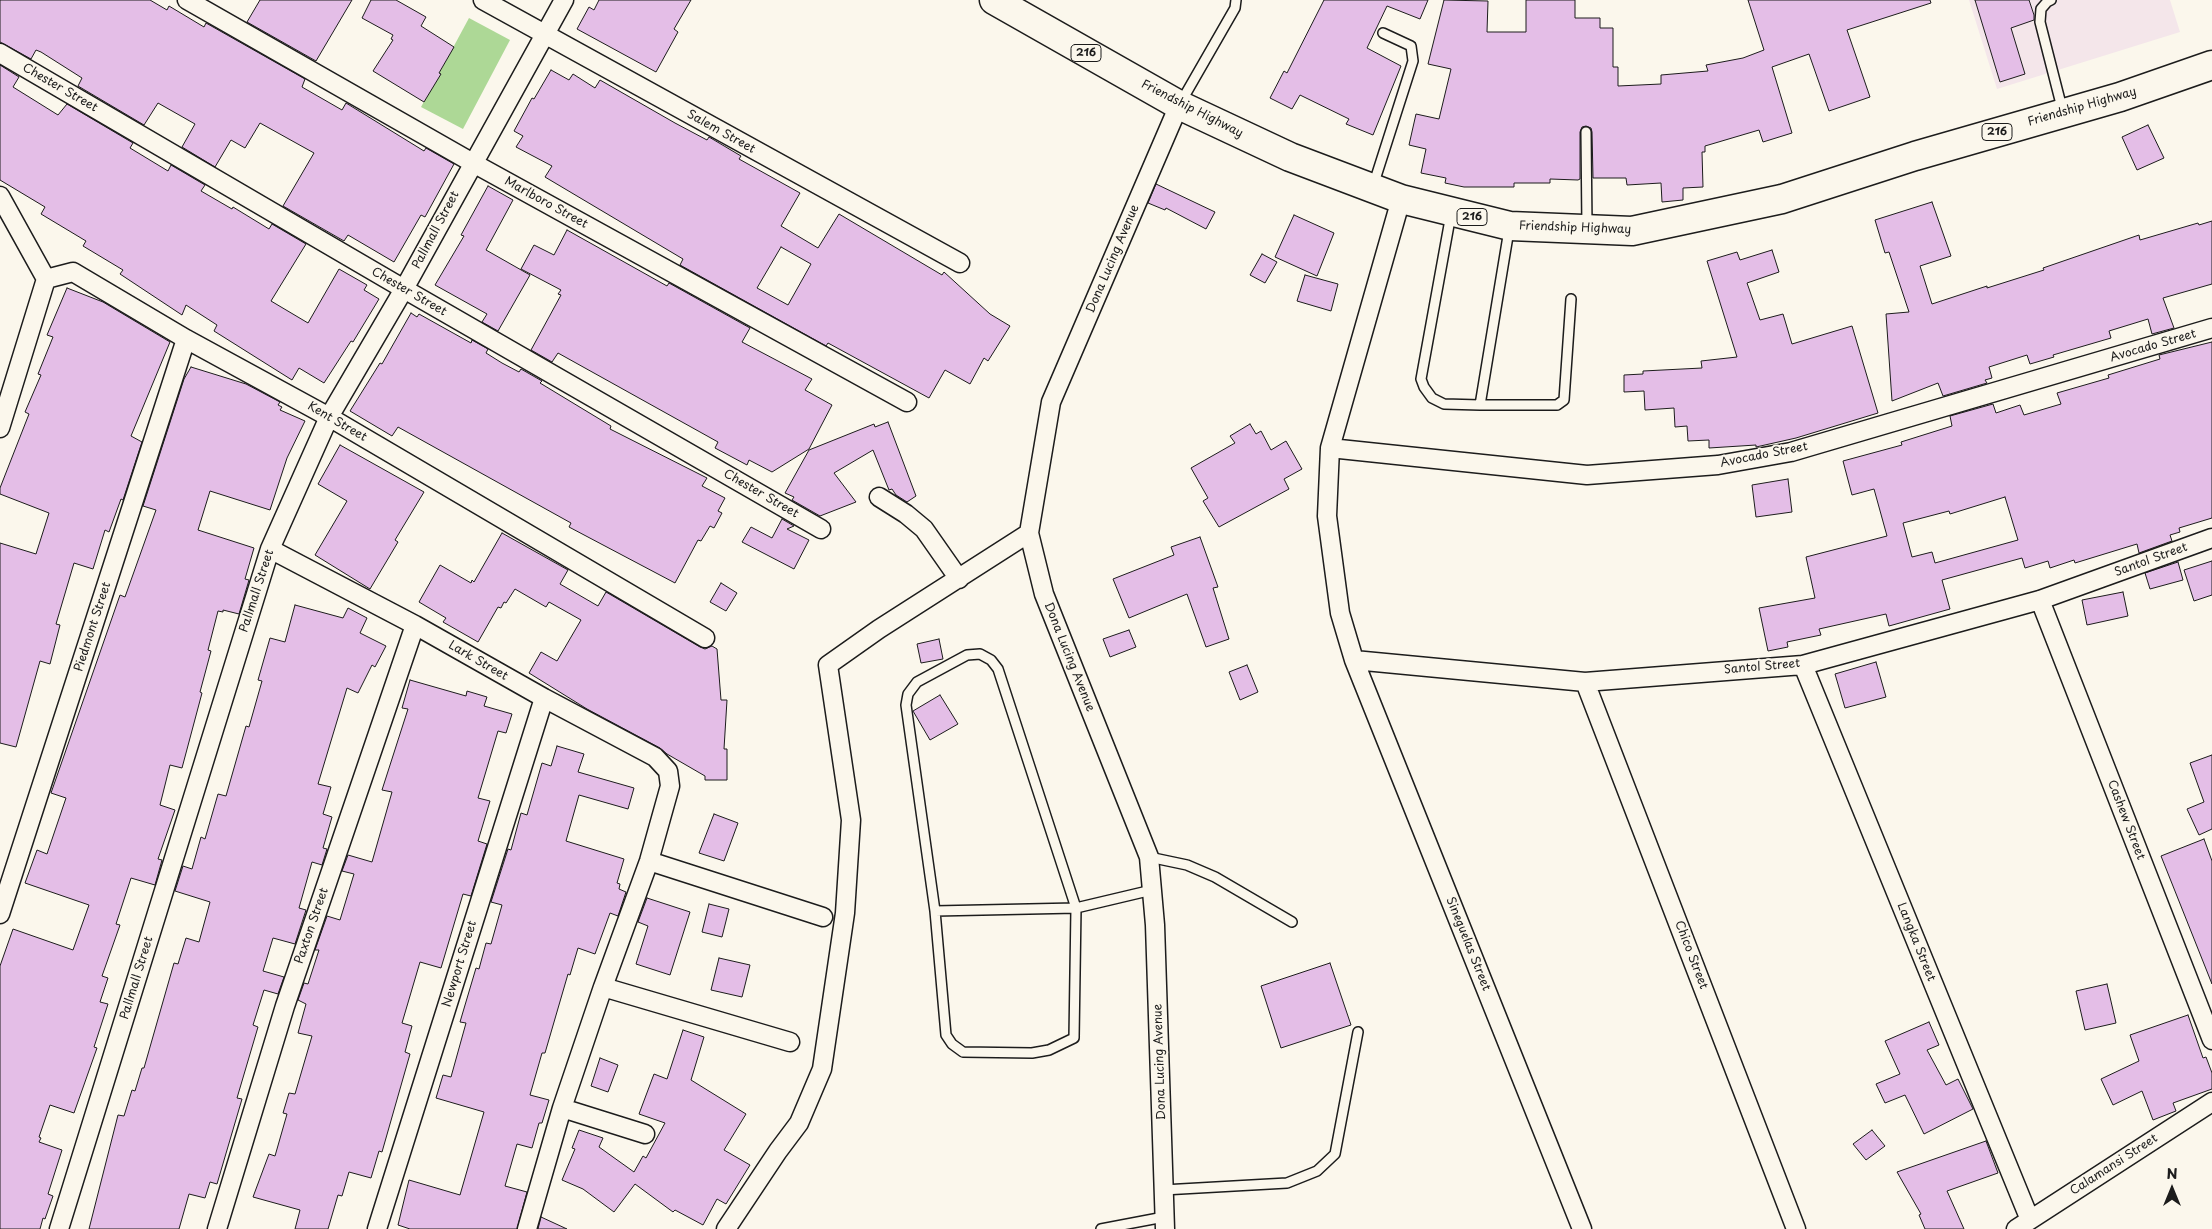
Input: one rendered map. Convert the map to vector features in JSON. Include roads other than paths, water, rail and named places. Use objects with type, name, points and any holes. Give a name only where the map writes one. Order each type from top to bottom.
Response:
[{"type":"main road","name":"Friendship Highway","points":[[994,0],[1179,105],[1290,157],[1401,198],[1510,226],[1632,231],[1782,198],[2063,112],[2120,97],[2212,65]]},
{"type":"street","name":"Marlboro Street","points":[[188,0],[472,163],[907,402]]},
{"type":"street","name":"Salem Street","points":[[483,0],[543,35],[960,263]]},
{"type":"street","name":"Pallmall Street","points":[[59,1229],[270,549],[329,417],[404,289],[472,163],[564,0]]},
{"type":"street","name":"Chester Street","points":[[0,53],[820,529]]},
{"type":"street","name":"Dona Lucing Avenue","points":[[1164,1223],[1158,1006],[1149,857],[1044,594],[1030,533],[1052,402],[1179,105]]},
{"type":"street","points":[[0,196],[46,279],[0,428]]},
{"type":"street","name":"Sineguelas Street","points":[[1401,198],[1330,448],[1327,516],[1340,614],[1354,660],[1582,1229]]},
{"type":"street","name":"Kent Street","points":[[46,279],[73,272],[186,339],[329,417],[705,638]]},
{"type":"street","name":"Avocado Street","points":[[1330,448],[1587,475],[1718,465],[1791,452],[2212,328]]},
{"type":"street","name":"Piedmont Street","points":[[0,914],[186,339]]},
{"type":"street","points":[[879,497],[906,514],[924,529],[959,579]]},
{"type":"street","points":[[726,1229],[799,1123],[822,1069],[845,913],[851,820],[828,665],[879,629],[1030,533]]},
{"type":"street","name":"Santol Street","points":[[1354,660],[1585,682],[1802,665],[2040,600],[2212,538]]},
{"type":"street","name":"Lark Street","points":[[270,549],[415,625],[544,698],[655,757],[668,771],[670,786],[649,861]]},
{"type":"street","name":"Cashew Street","points":[[2040,600],[2212,1040]]},
{"type":"street","name":"Paxton Street","points":[[216,1229],[285,1006],[415,625]]},
{"type":"street","name":"Langka Street","points":[[1802,665],[2023,1225]]},
{"type":"street","name":"Chico Street","points":[[1585,682],[1796,1229]]},
{"type":"street","name":"Newport Street","points":[[377,1229],[544,698]]},
{"type":"street","points":[[527,1229],[562,1108],[603,987],[649,861],[823,917]]},
{"type":"street","points":[[603,987],[790,1042]]},
{"type":"street","name":"Calamansi Street","points":[[2023,1225],[2212,1102]]},
{"type":"street","points":[[562,1108],[646,1134]]},
{"type":"lane","points":[[1179,105],[1235,8],[1236,0]]},
{"type":"lane","points":[[2051,0],[2041,9],[2040,22],[2063,112]]},
{"type":"lane","points":[[1373,188],[1414,61],[1411,46],[1383,33]]},
{"type":"lane","points":[[1586,132],[1588,230]]},
{"type":"lane","points":[[1451,212],[1421,379],[1432,398],[1444,404],[1556,406],[1564,400],[1571,299]]},
{"type":"lane","points":[[1480,406],[1510,226]]},
{"type":"lane","points":[[980,654],[991,660],[998,670],[1076,908],[1074,1038],[1049,1050],[1032,1053],[963,1052],[949,1040],[946,1035],[936,911],[906,706],[908,694],[917,682],[967,655],[980,654]]},
{"type":"lane","points":[[1149,857],[1186,865],[1215,877],[1292,922]]},
{"type":"lane","points":[[936,911],[1076,908],[1152,890]]},
{"type":"lane","points":[[1163,1190],[1287,1184],[1317,1171],[1335,1154],[1358,1032]]},
{"type":"lane","points":[[1101,1229],[1164,1223]]}]
